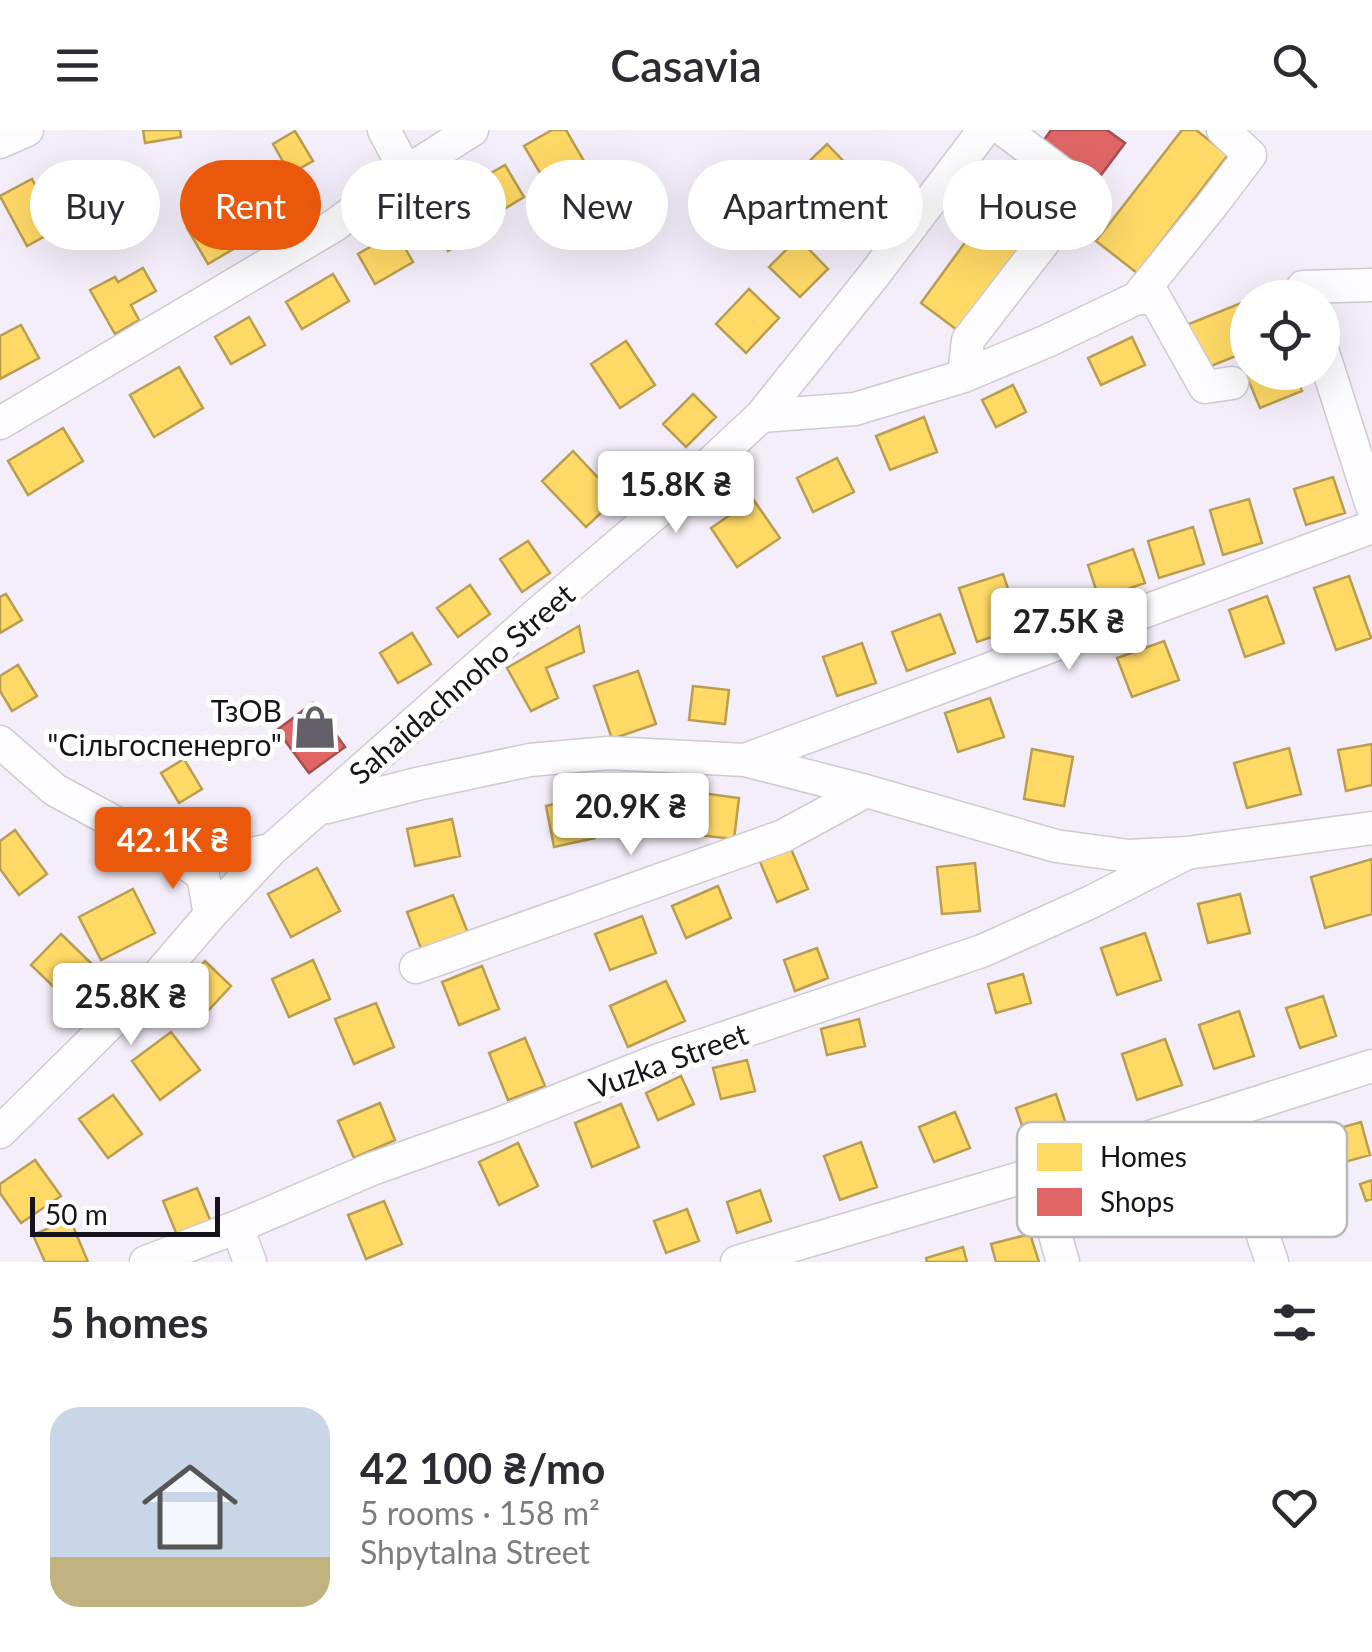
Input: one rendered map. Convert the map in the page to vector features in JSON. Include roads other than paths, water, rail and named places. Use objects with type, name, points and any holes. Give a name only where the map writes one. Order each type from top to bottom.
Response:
[{"type":"street","points":[[0,142],[28,130]]},
{"type":"street","points":[[384,130],[400,160]]},
{"type":"street","points":[[425,160],[472,130]]},
{"type":"street","name":"Sahaidachnoho Street","points":[[0,1132],[142,992],[271,850],[671,500],[761,416],[984,130]]},
{"type":"street","points":[[964,376],[968,340],[1084,190],[1004,130]]},
{"type":"street","points":[[1137,298],[1250,155],[1223,130]]},
{"type":"street","points":[[0,423],[341,221]]},
{"type":"street","points":[[1340,286],[1372,285]]},
{"type":"street","points":[[761,416],[855,410],[964,376],[1137,298],[1154,298],[1205,387],[1230,384]]},
{"type":"street","points":[[1335,390],[1372,506]]},
{"type":"street","points":[[745,760],[1372,528]]},
{"type":"street","points":[[0,742],[55,790],[166,850],[203,875],[210,915]]},
{"type":"street","points":[[319,809],[530,760],[608,753],[745,760],[1056,846],[1129,856],[1187,854],[1372,828]]},
{"type":"street","points":[[416,968],[783,836],[866,791]]},
{"type":"street","points":[[166,850],[250,854],[271,850]]},
{"type":"street","name":"Vuzka Street","points":[[146,1262],[372,1169],[499,1124],[659,1060],[982,951],[1187,854]]},
{"type":"street","points":[[1203,1122],[1372,1066]]},
{"type":"street","points":[[1222,1116],[1224,1122]]},
{"type":"street","points":[[737,1262],[1017,1179]]},
{"type":"street","points":[[237,1227],[250,1262]]},
{"type":"street","points":[[1056,1237],[1063,1262]]},
{"type":"street","points":[[1263,1237],[1272,1262]]},
{"type":"place","name":"ТзОВ \"Сільгоспенерго\"","points":[[315,727]]}]
